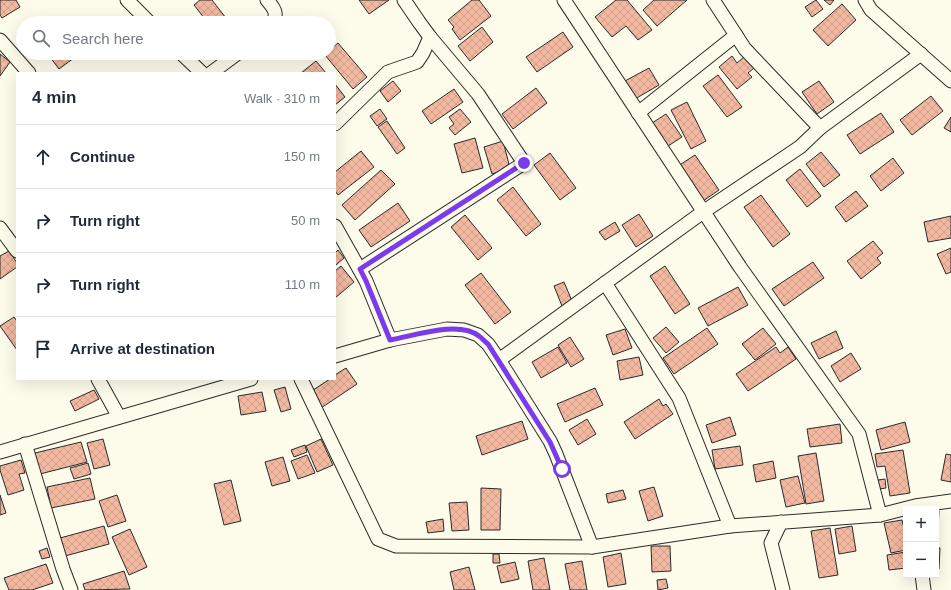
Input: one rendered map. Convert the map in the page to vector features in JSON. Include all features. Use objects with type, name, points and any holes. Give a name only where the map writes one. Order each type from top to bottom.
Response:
[{"type":"street","points":[[127,0],[143,16]]},
{"type":"street","points":[[267,0],[275,10],[275,16]]},
{"type":"street","points":[[360,269],[524,163],[478,94],[430,37],[404,0]]},
{"type":"street","points":[[564,0],[740,267],[859,434],[880,515]]},
{"type":"street","points":[[713,0],[745,49],[820,128]]},
{"type":"street","points":[[865,0],[871,10],[951,81]]},
{"type":"street","points":[[638,113],[736,35]]},
{"type":"street","points":[[336,123],[388,72],[417,62],[430,37]]},
{"type":"street","points":[[0,40],[16,58]]},
{"type":"street","points":[[498,360],[703,212],[800,147],[820,128],[921,54]]},
{"type":"street","points":[[18,60],[28,72]]},
{"type":"street","points":[[188,60],[201,72]]},
{"type":"street","points":[[212,72],[229,60]]},
{"type":"street","points":[[0,228],[16,250]]},
{"type":"street","points":[[336,228],[366,281],[390,340]]},
{"type":"street","points":[[605,283],[679,398],[730,526]]},
{"type":"street","points":[[336,356],[390,340],[447,329],[464,330],[478,335],[488,344],[556,454],[592,547]]},
{"type":"street","points":[[99,380],[119,417]]},
{"type":"street","points":[[0,452],[248,380]]},
{"type":"street","points":[[301,380],[378,539],[396,546],[592,547],[730,526],[880,515],[903,510]]},
{"type":"street","points":[[25,444],[63,569],[71,590]]},
{"type":"street","points":[[925,506],[951,501]]},
{"type":"street","points":[[781,522],[771,543],[783,590]]},
{"type":"street","points":[[922,578],[924,590]]},
{"type":"building","points":[[0,0],[16,0],[20,7],[2,18],[0,15]]},
{"type":"building","points":[[200,0],[212,0],[224,16],[203,16],[194,5]]},
{"type":"building","points":[[359,0],[389,0],[369,14]]},
{"type":"building","points":[[472,0],[479,0],[491,16],[460,40],[452,29],[454,27],[448,20]]},
{"type":"building","points":[[616,0],[627,0],[652,30],[638,40],[626,26],[612,37],[595,17]]},
{"type":"building","points":[[654,0],[687,0],[657,26],[643,10]]},
{"type":"building","points":[[816,0],[823,9],[812,17],[805,7]]},
{"type":"building","points":[[824,0],[834,0],[830,5]]},
{"type":"building","points":[[842,4],[856,20],[828,46],[813,30]]},
{"type":"building","points":[[482,27],[493,42],[470,61],[458,46]]},
{"type":"building","points":[[563,32],[573,47],[537,72],[526,57]]},
{"type":"building","points":[[338,43],[367,77],[353,89],[329,60],[336,60],[336,45]]},
{"type":"building","points":[[0,54],[10,62],[0,76]]},
{"type":"building","points":[[732,56],[737,63],[744,57],[754,68],[748,73],[752,77],[737,89],[719,67]]},
{"type":"building","points":[[52,60],[71,60],[59,69]]},
{"type":"building","points":[[316,61],[325,72],[302,72]]},
{"type":"building","points":[[649,68],[659,85],[635,99],[625,81]]},
{"type":"building","points":[[718,75],[742,107],[727,117],[703,86]]},
{"type":"building","points":[[393,81],[401,91],[388,102],[380,91]]},
{"type":"building","points":[[819,81],[834,102],[817,114],[802,92]]},
{"type":"building","points":[[336,85],[345,97],[336,104]]},
{"type":"building","points":[[536,88],[547,103],[513,129],[502,114]]},
{"type":"building","points":[[454,89],[463,102],[431,124],[422,111]]},
{"type":"building","points":[[931,96],[943,111],[912,135],[900,120]]},
{"type":"building","points":[[687,102],[706,141],[691,149],[671,110]]},
{"type":"building","points":[[380,109],[387,119],[377,126],[370,116]]},
{"type":"building","points":[[460,109],[471,122],[455,135],[449,128],[454,124],[449,117]]},
{"type":"building","points":[[881,113],[894,132],[860,154],[847,135]]},
{"type":"building","points":[[666,114],[682,137],[665,148],[649,125]]},
{"type":"building","points":[[951,117],[951,132],[944,128]]},
{"type":"building","points":[[387,121],[405,148],[397,154],[378,127]]},
{"type":"building","points":[[475,138],[483,168],[462,173],[454,144]]},
{"type":"building","points":[[503,141],[510,168],[492,174],[484,147]]},
{"type":"building","points":[[361,151],[374,167],[338,195],[336,192],[336,171]]},
{"type":"building","points":[[821,152],[840,175],[824,187],[806,164]]},
{"type":"building","points":[[550,153],[576,188],[560,200],[534,165]]},
{"type":"building","points":[[695,155],[719,190],[703,201],[678,166]]},
{"type":"building","points":[[893,158],[904,173],[881,191],[870,176]]},
{"type":"building","points":[[800,169],[821,196],[807,207],[786,180]]},
{"type":"building","points":[[381,170],[395,184],[355,220],[342,205]]},
{"type":"building","points":[[513,187],[541,224],[526,236],[497,200]]},
{"type":"building","points":[[856,191],[868,206],[846,222],[835,207]]},
{"type":"building","points":[[761,195],[790,234],[773,247],[744,207]]},
{"type":"building","points":[[398,203],[410,221],[371,247],[359,230]]},
{"type":"building","points":[[639,214],[653,236],[636,247],[622,225]]},
{"type":"building","points":[[465,215],[492,248],[478,260],[451,227]]},
{"type":"building","points":[[951,216],[951,238],[928,242],[924,222]]},
{"type":"building","points":[[615,222],[620,231],[605,240],[599,232]]},
{"type":"building","points":[[873,241],[883,253],[877,258],[881,263],[861,279],[847,261]]},
{"type":"building","points":[[951,248],[951,272],[946,274],[937,254]]},
{"type":"building","points":[[338,250],[344,258],[336,265],[336,252]]},
{"type":"building","points":[[9,251],[16,262],[16,268],[0,279],[0,256]]},
{"type":"building","points":[[813,262],[824,278],[784,306],[772,289]]},
{"type":"building","points":[[341,266],[354,282],[336,297],[336,270]]},
{"type":"building","points":[[665,266],[690,304],[675,314],[650,276]]},
{"type":"building","points":[[481,273],[511,312],[495,324],[465,285]]},
{"type":"building","points":[[564,282],[572,301],[562,306],[554,286]]},
{"type":"building","points":[[738,287],[748,305],[708,326],[698,308]]},
{"type":"building","points":[[14,317],[16,320],[16,349],[0,326]]},
{"type":"building","points":[[666,327],[679,342],[666,353],[653,338]]},
{"type":"building","points":[[707,328],[718,344],[674,374],[663,358]]},
{"type":"building","points":[[763,328],[776,344],[755,360],[742,344]]},
{"type":"building","points":[[625,329],[632,348],[613,355],[606,335]]},
{"type":"building","points":[[836,331],[843,348],[819,359],[811,343]]},
{"type":"building","points":[[570,337],[584,359],[571,367],[558,345]]},
{"type":"building","points":[[558,347],[567,363],[541,378],[532,362]]},
{"type":"building","points":[[776,347],[780,353],[788,347],[796,359],[748,391],[736,374]]},
{"type":"building","points":[[851,353],[861,369],[840,382],[831,366]]},
{"type":"building","points":[[639,357],[643,375],[620,380],[617,361]]},
{"type":"building","points":[[346,368],[357,384],[321,408],[310,392],[328,380],[336,380],[336,374]]},
{"type":"building","points":[[285,387],[291,409],[281,412],[274,390]]},
{"type":"building","points":[[595,388],[603,405],[565,422],[557,404]]},
{"type":"building","points":[[94,390],[99,399],[75,411],[70,401]]},
{"type":"building","points":[[262,392],[266,411],[241,415],[238,396]]},
{"type":"building","points":[[659,399],[663,406],[666,404],[673,414],[635,439],[624,422]]},
{"type":"building","points":[[730,417],[736,435],[712,443],[706,425]]},
{"type":"building","points":[[587,419],[596,434],[578,445],[569,430]]},
{"type":"building","points":[[522,421],[528,439],[482,455],[476,436]]},
{"type":"building","points":[[905,422],[910,442],[881,450],[876,430]]},
{"type":"building","points":[[840,424],[842,443],[810,447],[807,429]]},
{"type":"building","points":[[103,439],[110,465],[94,469],[87,443]]},
{"type":"building","points":[[321,439],[333,465],[317,472],[306,446]]},
{"type":"building","points":[[81,442],[87,462],[40,474],[35,453]]},
{"type":"building","points":[[305,445],[307,452],[294,457],[291,450]]},
{"type":"building","points":[[740,446],[743,465],[715,469],[712,450]]},
{"type":"building","points":[[903,450],[910,493],[890,496],[885,466],[877,467],[875,454]]},
{"type":"building","points":[[816,453],[824,501],[806,504],[798,456]]},
{"type":"building","points":[[946,454],[951,455],[951,482],[941,480]]},
{"type":"building","points":[[307,455],[315,473],[298,479],[291,461]]},
{"type":"building","points":[[283,457],[290,481],[272,486],[265,462]]},
{"type":"building","points":[[21,460],[25,473],[19,474],[24,490],[8,495],[0,466]]},
{"type":"building","points":[[773,461],[776,478],[756,482],[753,465]]},
{"type":"building","points":[[88,463],[91,474],[74,479],[70,468]]},
{"type":"building","points":[[798,476],[805,503],[786,507],[780,480]]},
{"type":"building","points":[[90,478],[95,499],[51,508],[47,487]]},
{"type":"building","points":[[885,479],[886,488],[879,489],[878,480]]},
{"type":"building","points":[[231,480],[241,521],[224,525],[214,484]]},
{"type":"building","points":[[654,487],[663,516],[648,521],[639,491]]},
{"type":"building","points":[[481,488],[501,489],[500,530],[481,530]]},
{"type":"building","points":[[623,490],[626,499],[608,503],[606,494]]},
{"type":"building","points":[[0,495],[6,513],[0,515]]},
{"type":"building","points":[[117,495],[126,521],[108,527],[99,501]]},
{"type":"building","points":[[467,502],[469,530],[452,531],[449,503]]},
{"type":"building","points":[[443,519],[444,531],[428,533],[426,522]]},
{"type":"building","points":[[902,520],[903,551],[891,553],[884,523]]},
{"type":"building","points":[[104,526],[109,544],[65,556],[60,538]]},
{"type":"building","points":[[852,526],[856,551],[839,554],[835,529]]},
{"type":"building","points":[[830,528],[838,575],[819,578],[811,531]]},
{"type":"building","points":[[130,529],[147,567],[129,575],[112,537]]},
{"type":"building","points":[[651,546],[670,546],[671,571],[652,572]]},
{"type":"building","points":[[47,548],[50,557],[42,559],[39,551]]},
{"type":"building","points":[[939,548],[940,548],[939,569]]},
{"type":"building","points":[[903,552],[903,568],[889,570],[887,555]]},
{"type":"building","points":[[621,553],[626,584],[608,587],[603,557]]},
{"type":"building","points":[[493,554],[499,554],[500,563],[493,563]]},
{"type":"building","points":[[544,558],[550,590],[533,590],[528,561]]},
{"type":"building","points":[[582,561],[587,590],[570,590],[565,564]]},
{"type":"building","points":[[515,562],[519,579],[501,583],[497,566]]},
{"type":"building","points":[[46,564],[53,583],[32,590],[9,590],[4,578]]},
{"type":"building","points":[[469,567],[475,590],[454,590],[450,572]]},
{"type":"building","points":[[124,571],[130,589],[85,590],[83,584]]},
{"type":"building","points":[[666,579],[668,588],[658,590],[657,580]]},
{"type":"route","points":[[524,163],[360,269],[390,340],[447,329],[464,330],[478,335],[488,344],[550,442],[562,469]]}]
